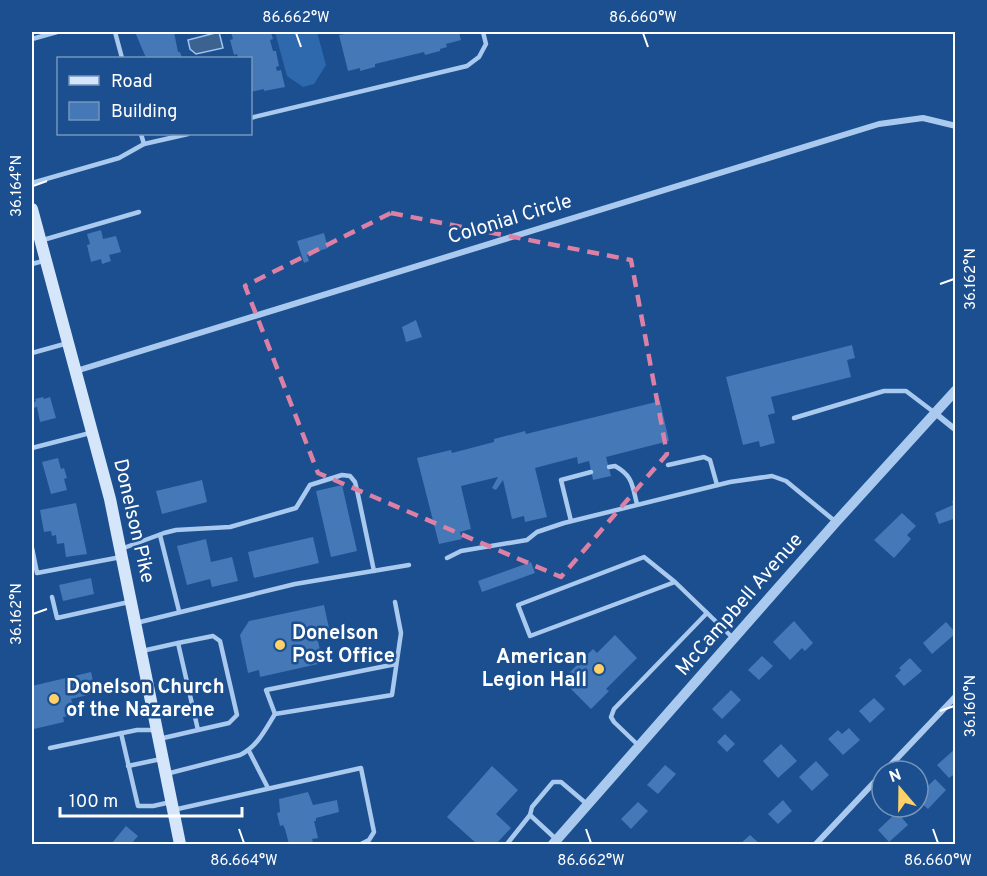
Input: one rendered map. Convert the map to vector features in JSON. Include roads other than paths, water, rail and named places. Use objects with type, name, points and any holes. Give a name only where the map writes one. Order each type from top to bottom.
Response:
[{"type":"main road","name":"Donelson Pike","points":[[32,209],[122,553],[180,844]]},
{"type":"street","name":"Colonial Circle","points":[[76,371],[879,124],[922,118],[956,126]]},
{"type":"street","name":"McCampbell Avenue","points":[[555,842],[836,522],[956,390]]},
{"type":"street","points":[[935,412],[956,430]]},
{"type":"street","points":[[896,759],[956,696]]},
{"type":"street","points":[[816,844],[870,787]]},
{"type":"lane","points":[[32,39],[57,32]]},
{"type":"lane","points":[[115,32],[122,57]]},
{"type":"lane","points":[[252,118],[467,66],[479,57],[486,44],[483,32]]},
{"type":"lane","points":[[141,135],[144,144]]},
{"type":"lane","points":[[32,183],[119,158],[144,144],[184,135]]},
{"type":"lane","points":[[40,241],[139,212]]},
{"type":"lane","points":[[32,264],[45,261]]},
{"type":"lane","points":[[32,353],[68,343]]},
{"type":"lane","points":[[794,418],[884,391],[906,391],[935,412]]},
{"type":"lane","points":[[32,448],[92,433]]},
{"type":"lane","points":[[668,465],[704,457],[710,460],[717,485]]},
{"type":"lane","points":[[609,468],[615,466],[625,471],[631,478],[637,504]]},
{"type":"lane","points":[[571,521],[561,480],[591,472]]},
{"type":"lane","points":[[32,548],[37,573],[122,553],[176,530],[230,527],[296,508],[310,484],[342,475],[350,476],[355,482],[374,571]]},
{"type":"lane","points":[[447,558],[461,551],[527,540],[537,532],[637,504],[717,485],[772,476],[786,481],[836,522]]},
{"type":"lane","points":[[160,535],[179,611]]},
{"type":"lane","points":[[675,582],[530,636],[518,605],[644,557],[675,582],[734,639]]},
{"type":"lane","points":[[136,623],[295,584],[409,565]]},
{"type":"lane","points":[[52,597],[57,618],[132,602]]},
{"type":"lane","points":[[166,774],[249,751],[275,714],[392,695],[401,633],[395,602]]},
{"type":"lane","points":[[639,746],[614,722],[611,717],[614,709],[707,613]]},
{"type":"lane","points":[[50,748],[137,730],[158,734],[198,730],[229,723],[237,716],[220,641],[213,636],[142,651]]},
{"type":"lane","points":[[178,643],[198,730]]},
{"type":"lane","points":[[275,714],[266,690],[396,664]]},
{"type":"lane","points":[[121,733],[138,806],[172,806],[361,768],[374,832],[369,840],[361,844]]},
{"type":"lane","points":[[249,751],[268,788]]},
{"type":"lane","points":[[128,766],[163,758]]},
{"type":"lane","points":[[507,844],[530,815],[532,807],[553,782],[561,782],[588,805]]},
{"type":"lane","points":[[530,815],[555,842]]},
{"type":"place","name":"Donelson Post Office","points":[[280,645]]},
{"type":"place","name":"American Legion Hall","points":[[599,669]]},
{"type":"place","name":"Donelson Church of the Nazarene","points":[[54,699]]}]
